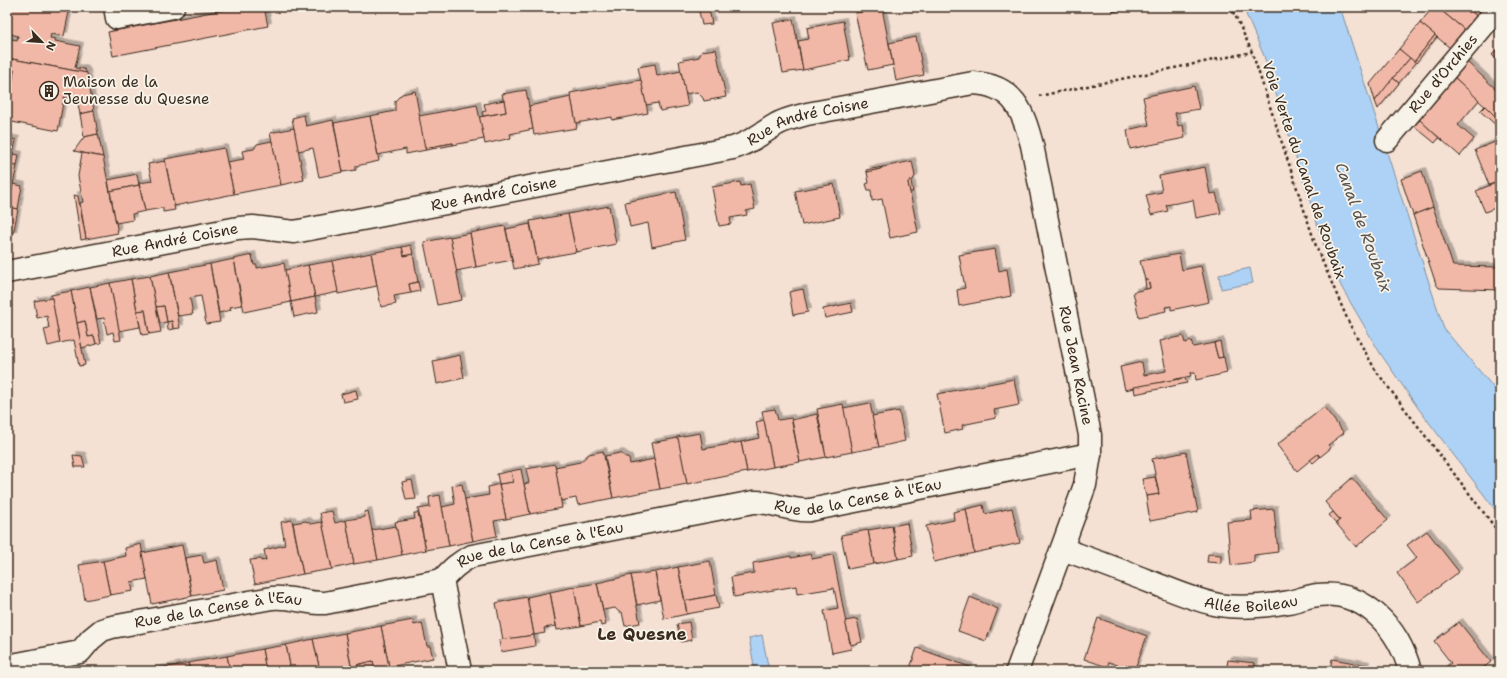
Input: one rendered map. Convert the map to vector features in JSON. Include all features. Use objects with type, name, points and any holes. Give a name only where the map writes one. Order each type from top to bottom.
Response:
[{"type":"street","points":[[115,7],[117,18],[173,7]]},
{"type":"street","name":"Rue d'Orchies","points":[[1387,140],[1499,7]]},
{"type":"street","name":"Rue Jean Racine","points":[[973,83],[985,84],[1006,92],[1015,101],[1023,115],[1032,146],[1090,435],[1090,454],[1085,485],[1017,671]]},
{"type":"street","name":"Rue André Coisne","points":[[7,272],[238,228],[254,227],[294,232],[733,148],[746,144],[776,124],[790,118],[973,83]]},
{"type":"street","name":"Rue de la Cense à l'Eau","points":[[7,666],[82,662],[91,639],[102,630],[112,627],[272,598],[290,598],[315,604],[325,603],[442,580],[452,568],[462,560],[472,556],[754,502],[768,502],[796,510],[810,510],[1090,454]]},
{"type":"street","name":"Allée Boileau","points":[[1062,548],[1194,598],[1221,605],[1268,605],[1289,602],[1317,595],[1337,595],[1348,598],[1371,609],[1389,626],[1401,647],[1410,671]]},
{"type":"street","points":[[442,580],[460,671]]},
{"type":"path","name":"Voie Verte du Canal de Roubaix","points":[[1229,7],[1252,52],[1317,249],[1350,325],[1376,371],[1500,534]]},
{"type":"path","points":[[1015,101],[1252,52]]},
{"type":"water","name":"Canal de Roubaix","points":[[1241,7],[1340,7],[1444,329],[1500,395],[1500,516],[1418,408],[1380,353],[1342,288],[1328,258],[1264,56],[1245,12]]},
{"type":"water","points":[[1250,268],[1253,283],[1221,289],[1219,275]]},
{"type":"water","points":[[762,635],[769,671],[755,671],[749,638]]},
{"type":"building","points":[[8,7],[70,7],[64,36],[51,34],[50,38],[56,39],[55,41],[80,46],[75,68],[84,69],[87,73],[7,58],[7,38],[17,40],[18,36],[7,33]]},
{"type":"building","points":[[238,7],[264,7],[268,26],[113,56],[108,32]]},
{"type":"building","points":[[1112,7],[1127,7],[1127,9],[1113,12]]},
{"type":"building","points":[[1433,7],[1437,7],[1465,30],[1450,48],[1420,23]]},
{"type":"building","points":[[1437,7],[1466,7],[1477,16],[1465,30]]},
{"type":"building","points":[[1466,7],[1485,7],[1477,16]]},
{"type":"building","points":[[882,8],[893,65],[868,70],[855,13]]},
{"type":"building","points":[[709,9],[712,24],[702,25],[699,11]]},
{"type":"building","points":[[793,19],[803,70],[783,73],[773,23]]},
{"type":"building","points":[[843,21],[850,60],[803,70],[798,41],[809,39],[807,28]]},
{"type":"building","points":[[1420,23],[1435,35],[1414,62],[1399,49]]},
{"type":"building","points":[[1435,35],[1437,37],[1416,63],[1414,62]]},
{"type":"building","points":[[916,37],[924,75],[896,81],[889,43]]},
{"type":"building","points":[[1499,47],[1500,49],[1500,62],[1492,55]]},
{"type":"building","points":[[716,49],[726,97],[704,101],[697,92],[685,94],[679,61],[699,57],[702,51]]},
{"type":"building","points":[[1399,49],[1410,58],[1375,101],[1370,84]]},
{"type":"building","name":"Maison de la Jeunesse du Quesne","points":[[7,58],[87,73],[94,111],[80,114],[77,100],[64,97],[58,131],[7,121],[7,84],[12,85],[14,70],[7,69]]},
{"type":"building","points":[[1410,58],[1416,63],[1399,83],[1393,78]]},
{"type":"building","points":[[1466,61],[1500,93],[1500,121],[1453,76]]},
{"type":"building","points":[[655,64],[657,76],[681,71],[688,106],[660,111],[658,103],[646,105],[638,67]]},
{"type":"building","points":[[7,69],[14,70],[12,85],[7,84]]},
{"type":"building","points":[[1453,76],[1479,100],[1458,125],[1474,139],[1460,156],[1417,118]]},
{"type":"building","points":[[1393,78],[1399,83],[1378,109],[1375,101]]},
{"type":"building","points":[[641,80],[648,113],[612,120],[612,117],[576,123],[570,93]]},
{"type":"building","points":[[1194,86],[1199,109],[1175,113],[1178,126],[1183,125],[1185,138],[1130,149],[1127,130],[1149,125],[1143,97]]},
{"type":"building","points":[[526,90],[533,129],[510,134],[511,138],[485,144],[479,117],[506,112],[502,94]]},
{"type":"building","points":[[415,91],[426,150],[406,154],[406,149],[378,155],[370,116],[395,111],[395,101],[402,94]]},
{"type":"building","points":[[571,97],[577,128],[534,135],[529,106]]},
{"type":"building","points":[[504,100],[506,112],[483,116],[482,112],[486,111],[484,104]]},
{"type":"building","points":[[477,105],[484,139],[453,145],[453,143],[425,148],[419,116]]},
{"type":"building","points":[[1485,106],[1500,121],[1497,126],[1480,111]]},
{"type":"building","points":[[94,111],[98,134],[84,137],[80,114]]},
{"type":"building","points":[[304,115],[306,126],[333,120],[343,172],[319,177],[313,148],[298,151],[292,118]]},
{"type":"building","points":[[370,116],[379,161],[356,166],[356,170],[343,172],[334,123]]},
{"type":"building","points":[[1420,120],[1439,138],[1435,143],[1414,126]]},
{"type":"building","points":[[294,128],[304,180],[281,185],[270,133]]},
{"type":"building","points":[[98,134],[103,157],[74,151],[84,137]]},
{"type":"building","points":[[7,138],[16,140],[11,165],[17,166],[13,184],[7,183]]},
{"type":"building","points":[[1500,140],[1500,181],[1489,185],[1475,150]]},
{"type":"building","points":[[272,141],[281,185],[234,194],[227,162],[244,159],[242,151],[254,149],[257,144]]},
{"type":"building","points":[[453,143],[453,145],[426,150],[425,148]]},
{"type":"building","points":[[224,148],[234,194],[174,206],[165,159]]},
{"type":"building","points":[[82,153],[103,157],[118,233],[86,239],[80,203],[83,202],[78,176]]},
{"type":"building","points":[[13,154],[19,155],[17,166],[11,165]]},
{"type":"building","points":[[165,161],[175,210],[163,212],[163,208],[145,211],[139,183],[152,181],[148,164]]},
{"type":"building","points":[[912,161],[915,176],[913,180],[908,182],[918,232],[890,238],[882,199],[872,201],[871,190],[868,190],[866,184],[869,183],[867,172]]},
{"type":"building","points":[[883,167],[867,172],[866,170]]},
{"type":"building","points":[[1205,167],[1210,194],[1216,193],[1221,213],[1196,218],[1193,200],[1166,205],[1168,211],[1151,215],[1146,195],[1162,192],[1159,176]]},
{"type":"building","points":[[1422,171],[1433,207],[1413,215],[1401,179]]},
{"type":"building","points":[[137,174],[139,185],[110,191],[108,180]]},
{"type":"building","points":[[911,181],[913,192],[910,192],[908,182]]},
{"type":"building","points":[[1500,181],[1500,206],[1485,212],[1476,191]]},
{"type":"building","points":[[740,182],[741,186],[750,184],[755,209],[746,211],[747,215],[730,218],[731,224],[719,226],[712,187]]},
{"type":"building","points":[[7,183],[13,184],[9,207],[7,207]]},
{"type":"building","points":[[13,184],[22,186],[18,209],[9,207]]},
{"type":"building","points":[[834,184],[840,217],[802,225],[795,191]]},
{"type":"building","points":[[139,185],[145,211],[132,214],[133,220],[116,223],[110,191]]},
{"type":"building","points":[[676,192],[685,240],[652,247],[648,223],[630,227],[625,202]]},
{"type":"building","points":[[74,195],[78,196],[86,239],[81,240]]},
{"type":"building","points":[[609,206],[616,244],[576,252],[568,214]]},
{"type":"building","points":[[7,207],[18,209],[13,235],[7,234]]},
{"type":"building","points":[[1433,207],[1453,266],[1500,267],[1500,290],[1439,288],[1436,284],[1413,215]]},
{"type":"building","points":[[568,214],[576,252],[537,259],[530,221]]},
{"type":"building","points":[[530,224],[538,264],[514,269],[506,229]]},
{"type":"building","points":[[505,226],[512,260],[476,267],[470,233]]},
{"type":"building","points":[[470,233],[476,267],[456,271],[450,237]]},
{"type":"building","points":[[450,237],[462,300],[437,305],[424,242]]},
{"type":"building","points":[[411,245],[413,254],[404,256],[402,247]]},
{"type":"building","points":[[402,247],[404,256],[413,254],[418,282],[409,284],[411,293],[394,296],[396,304],[381,307],[371,253]]},
{"type":"building","points":[[995,249],[999,271],[1007,269],[1011,296],[959,306],[957,290],[965,288],[959,255]]},
{"type":"building","points":[[371,253],[377,286],[338,294],[332,261]]},
{"type":"building","points":[[1179,254],[1182,270],[1201,266],[1209,302],[1171,310],[1171,306],[1165,307],[1166,311],[1139,317],[1133,292],[1150,288],[1148,280],[1145,280],[1140,261]]},
{"type":"building","points":[[252,255],[254,265],[257,265],[257,268],[284,263],[291,302],[244,312],[234,259]]},
{"type":"building","points":[[234,259],[242,305],[230,307],[231,310],[219,313],[210,264]]},
{"type":"building","points":[[332,261],[338,292],[315,297],[308,265]]},
{"type":"building","points":[[210,264],[220,322],[206,324],[201,296],[190,298],[193,314],[178,316],[169,272]]},
{"type":"building","points":[[308,265],[315,297],[291,302],[285,270]]},
{"type":"building","points":[[169,272],[180,328],[173,329],[172,321],[167,322],[164,306],[156,307],[150,276]]},
{"type":"building","points":[[150,276],[161,332],[149,334],[145,310],[137,311],[131,279]]},
{"type":"building","points":[[131,279],[140,327],[119,331],[110,283]]},
{"type":"building","points":[[1145,280],[1148,280],[1150,288],[1146,289]]},
{"type":"building","points":[[418,282],[420,291],[411,293],[409,284]]},
{"type":"building","points":[[110,283],[121,340],[115,341],[113,332],[107,334],[104,318],[97,319],[90,287]]},
{"type":"building","points":[[90,287],[101,343],[96,344],[94,336],[88,337],[85,321],[77,323],[71,291]]},
{"type":"building","points":[[803,289],[808,312],[793,315],[789,292]]},
{"type":"building","points":[[71,291],[85,365],[79,366],[74,340],[60,343],[51,295]]},
{"type":"building","points":[[315,297],[318,312],[294,317],[291,302]]},
{"type":"building","points":[[52,298],[60,343],[48,346],[44,329],[49,328],[47,316],[37,318],[34,301]]},
{"type":"building","points":[[851,303],[853,312],[825,318],[823,309]]},
{"type":"building","points":[[164,306],[167,322],[160,323],[156,307]]},
{"type":"building","points":[[145,310],[149,334],[142,335],[137,311]]},
{"type":"building","points":[[85,321],[88,337],[94,336],[96,344],[82,348],[77,323]]},
{"type":"building","points":[[172,321],[173,329],[168,330],[167,322]]},
{"type":"building","points":[[1183,336],[1185,343],[1191,341],[1193,347],[1214,343],[1218,358],[1224,357],[1227,373],[1196,380],[1195,373],[1190,373],[1191,376],[1125,390],[1120,367],[1142,362],[1144,375],[1166,371],[1160,341]]},
{"type":"building","points":[[1220,341],[1223,357],[1218,358],[1214,343]]},
{"type":"building","points":[[460,355],[464,378],[437,384],[433,361]]},
{"type":"building","points":[[1185,378],[1187,383],[1135,394],[1134,387]]},
{"type":"building","points":[[1014,379],[1019,405],[994,410],[996,418],[962,425],[963,429],[945,433],[937,394]]},
{"type":"building","points":[[356,390],[358,399],[343,402],[341,394]]},
{"type":"building","points":[[870,403],[879,447],[852,452],[843,408]]},
{"type":"building","points":[[843,404],[852,452],[826,457],[817,409]]},
{"type":"building","points":[[1324,407],[1344,433],[1328,445],[1331,448],[1320,457],[1318,454],[1297,471],[1277,445]]},
{"type":"building","points":[[775,409],[778,420],[791,418],[800,462],[773,467],[762,411]]},
{"type":"building","points":[[899,411],[905,441],[879,447],[872,416]]},
{"type":"building","points":[[817,414],[826,457],[800,462],[792,420]]},
{"type":"building","points":[[764,420],[773,467],[747,472],[741,442],[759,438],[756,422]]},
{"type":"building","points":[[700,433],[703,449],[741,442],[747,472],[687,484],[677,437]]},
{"type":"building","points":[[678,438],[687,484],[660,489],[651,443]]},
{"type":"building","points":[[603,451],[613,498],[578,505],[576,498],[561,501],[555,467],[580,462],[589,454]]},
{"type":"building","points":[[1186,452],[1198,512],[1150,521],[1146,496],[1159,494],[1152,459]]},
{"type":"building","points":[[620,453],[629,459],[630,464],[654,459],[660,489],[613,498],[605,456]]},
{"type":"building","points":[[1318,454],[1320,457],[1313,463],[1310,460]]},
{"type":"building","points":[[73,455],[82,456],[85,467],[75,467]]},
{"type":"building","points":[[555,464],[562,508],[530,514],[524,484],[529,483],[526,469]]},
{"type":"building","points":[[521,469],[530,514],[506,519],[499,484],[513,482],[511,471]]},
{"type":"building","points":[[511,471],[513,482],[499,484],[497,474]]},
{"type":"building","points":[[1155,477],[1159,494],[1146,496],[1142,479]]},
{"type":"building","points":[[1352,478],[1388,520],[1356,547],[1336,523],[1340,520],[1325,502]]},
{"type":"building","points":[[412,480],[416,499],[406,500],[402,482]]},
{"type":"building","points":[[462,484],[473,541],[449,546],[442,507],[455,504],[452,486]]},
{"type":"building","points":[[499,484],[506,519],[494,521],[497,536],[473,541],[465,499],[489,495],[488,487]]},
{"type":"building","points":[[440,495],[449,546],[426,550],[418,509],[430,507],[429,497]]},
{"type":"building","points":[[983,505],[985,514],[1012,508],[1020,543],[974,553],[966,509]]},
{"type":"building","points":[[966,509],[974,553],[934,562],[926,526],[954,520],[953,512]]},
{"type":"building","points":[[1274,509],[1278,552],[1254,555],[1254,562],[1231,565],[1227,522],[1252,520],[1251,511]]},
{"type":"building","points":[[332,511],[335,523],[346,520],[354,564],[332,569],[320,513]]},
{"type":"building","points":[[368,511],[378,560],[354,564],[346,520],[365,517],[364,512]]},
{"type":"building","points":[[1333,512],[1340,520],[1336,523],[1329,515]]},
{"type":"building","points":[[414,513],[418,513],[426,550],[402,555],[395,522],[415,519]]},
{"type":"building","points":[[292,520],[303,574],[255,584],[250,560],[266,560],[264,550],[285,545],[281,522]]},
{"type":"building","points":[[306,521],[311,524],[322,522],[332,569],[303,574],[293,523]]},
{"type":"building","points":[[907,523],[913,556],[898,559],[892,526]]},
{"type":"building","points":[[396,526],[402,555],[378,560],[372,530]]},
{"type":"building","points":[[892,526],[898,559],[874,564],[868,530]]},
{"type":"building","points":[[868,530],[874,564],[848,569],[841,535]]},
{"type":"building","points":[[1427,531],[1459,572],[1418,602],[1397,573],[1417,558],[1407,545]]},
{"type":"building","points":[[141,544],[147,579],[131,582],[133,591],[110,595],[103,561],[126,556],[125,548]]},
{"type":"building","points":[[182,545],[192,596],[152,604],[142,553]]},
{"type":"building","points":[[811,554],[812,559],[833,555],[851,649],[832,653],[824,611],[838,608],[834,588],[797,594],[796,586],[734,597],[731,577],[754,573],[753,563]]},
{"type":"building","points":[[1208,554],[1221,555],[1221,563],[1207,562]]},
{"type":"building","points":[[202,555],[204,563],[217,560],[223,590],[192,596],[185,558]]},
{"type":"building","points":[[103,561],[110,595],[85,600],[79,565]]},
{"type":"building","points":[[710,561],[716,595],[685,601],[678,567]]},
{"type":"building","points":[[678,567],[687,614],[664,619],[655,572]]},
{"type":"building","points":[[655,572],[660,600],[637,605],[631,575]]},
{"type":"building","points":[[631,575],[640,623],[625,626],[622,612],[619,612],[615,608],[603,610],[597,583]]},
{"type":"building","points":[[597,583],[606,625],[601,626],[600,622],[581,626],[574,587]]},
{"type":"building","points":[[574,587],[581,626],[557,630],[550,592]]},
{"type":"building","points":[[550,592],[556,626],[544,628],[545,633],[534,635],[527,597]]},
{"type":"building","points":[[716,595],[719,608],[687,614],[685,601]]},
{"type":"building","points":[[527,597],[534,635],[503,640],[496,603]]},
{"type":"building","points":[[970,597],[998,609],[986,641],[958,631]]},
{"type":"building","points":[[1098,618],[1147,636],[1134,671],[1109,662],[1107,667],[1084,659]]},
{"type":"building","points":[[857,619],[862,642],[851,645],[845,621]]},
{"type":"building","points":[[413,620],[414,625],[422,623],[427,646],[430,646],[433,658],[389,667],[381,626]]},
{"type":"building","points":[[689,622],[692,640],[681,642],[677,624]]},
{"type":"building","points":[[1459,622],[1491,662],[1479,671],[1445,671],[1443,669],[1451,663],[1434,641]]},
{"type":"building","points":[[381,626],[389,667],[375,670],[373,661],[357,665],[358,671],[352,671],[345,633]]},
{"type":"building","points":[[345,633],[351,666],[320,671],[313,639]]},
{"type":"building","points":[[534,635],[535,646],[501,652],[499,640]]},
{"type":"building","points":[[313,639],[320,671],[291,671],[286,645]]},
{"type":"building","points":[[286,645],[291,671],[266,671],[262,649]]},
{"type":"building","points":[[917,648],[970,667],[968,671],[909,671]]},
{"type":"building","points":[[262,649],[266,671],[230,671],[227,656]]},
{"type":"building","points":[[227,656],[230,671],[190,671],[188,663]]},
{"type":"building","points":[[1332,659],[1366,665],[1365,671],[1330,671]]},
{"type":"building","points":[[1228,660],[1255,663],[1254,671],[1226,671]]},
{"type":"building","points":[[373,661],[375,670],[358,671],[357,665]]},
{"type":"building","points":[[188,663],[190,671],[149,671]]},
{"type":"place","name":"Maison de la Jeunesse du Quesne","points":[[49,91]]},
{"type":"district","name":"Le Quesne","points":[[642,634]]}]
